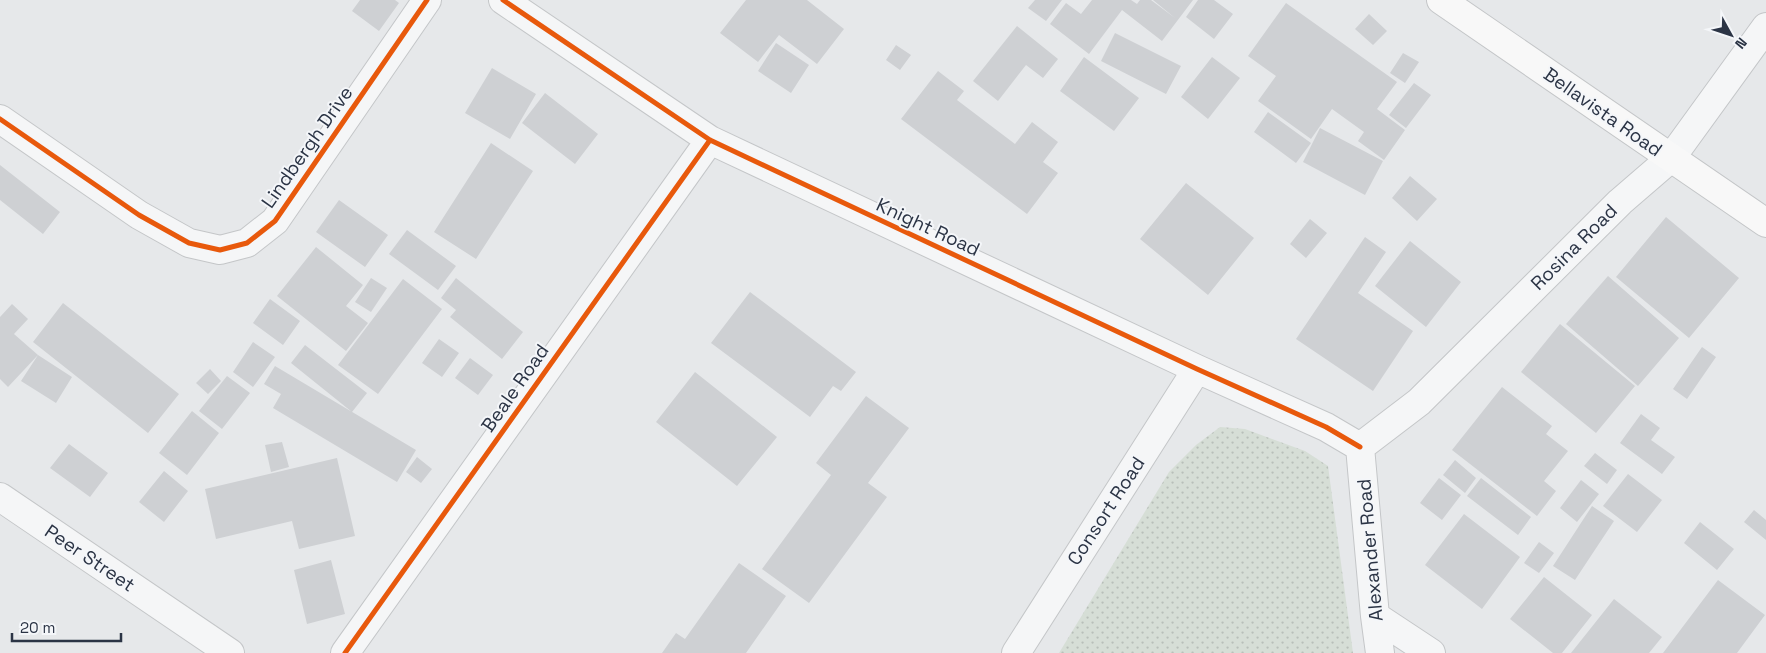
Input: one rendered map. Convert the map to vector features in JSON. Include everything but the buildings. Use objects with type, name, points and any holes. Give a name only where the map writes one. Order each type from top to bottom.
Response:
[{"type":"street","name":"Lindbergh Drive","points":[[0,119],[138,215],[189,243],[220,250],[247,243],[275,221],[427,0]]},
{"type":"street","name":"Knight Road","points":[[502,0],[710,140],[1197,370],[1326,428],[1360,447]]},
{"type":"street","name":"Bellavista Road","points":[[1441,0],[1766,223]]},
{"type":"street","name":"Rosina Road","points":[[1360,447],[1418,402],[1620,202],[1670,158],[1766,27]]},
{"type":"street","name":"Beale Road","points":[[345,653],[710,140]]},
{"type":"street","name":"Consort Road","points":[[1016,653],[1197,370]]},
{"type":"street","name":"Alexander Road","points":[[1360,447],[1380,653]]},
{"type":"street","name":"Peer Street","points":[[0,497],[230,653]]},
{"type":"street","points":[[1375,616],[1431,653]]},
{"type":"shaded area","points":[[1220,427],[1245,429],[1305,451],[1328,466],[1353,653],[1059,653],[1169,472],[1196,445]]},
{"type":"cycle path","points":[[0,119],[139,215],[189,243],[220,250],[247,243],[275,221],[427,0]]},
{"type":"cycle path","points":[[503,0],[710,140],[1197,369],[1326,427],[1360,447]]},
{"type":"cycle path","points":[[345,653],[710,140]]}]
